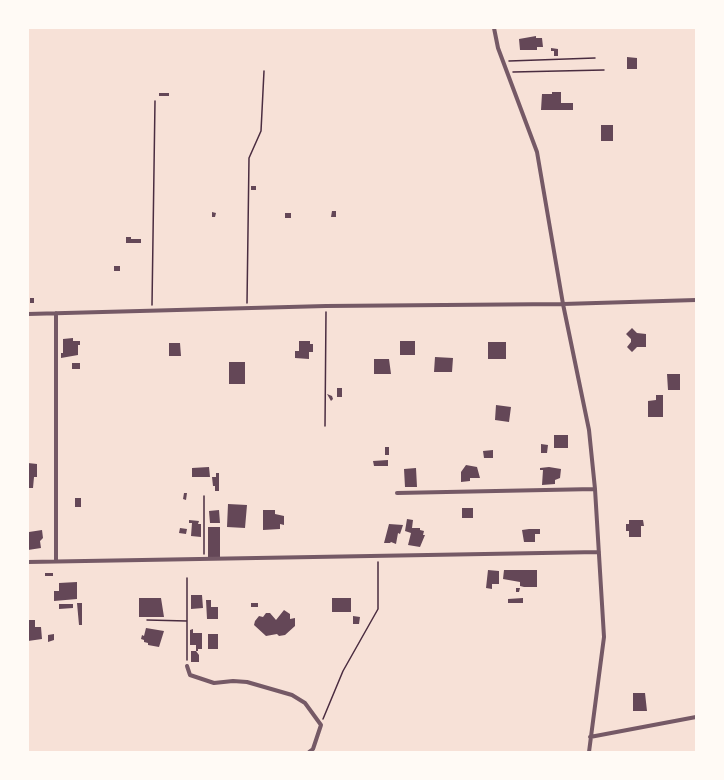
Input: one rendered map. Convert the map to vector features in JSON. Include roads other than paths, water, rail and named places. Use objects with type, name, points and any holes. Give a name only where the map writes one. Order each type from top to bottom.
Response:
[{"type":"street","points":[[494,28],[503,61],[537,152],[563,304],[588,430],[595,489],[604,637],[589,752]]},
{"type":"street","points":[[28,314],[326,306],[563,304],[696,300]]},
{"type":"street","points":[[56,313],[56,561]]},
{"type":"street","points":[[397,493],[595,489]]},
{"type":"street","points":[[28,562],[599,552]]},
{"type":"street","points":[[187,666],[190,675],[214,683],[233,681],[247,682],[292,695],[305,703],[320,725],[313,749],[310,752]]},
{"type":"street","points":[[590,737],[696,717]]}]
